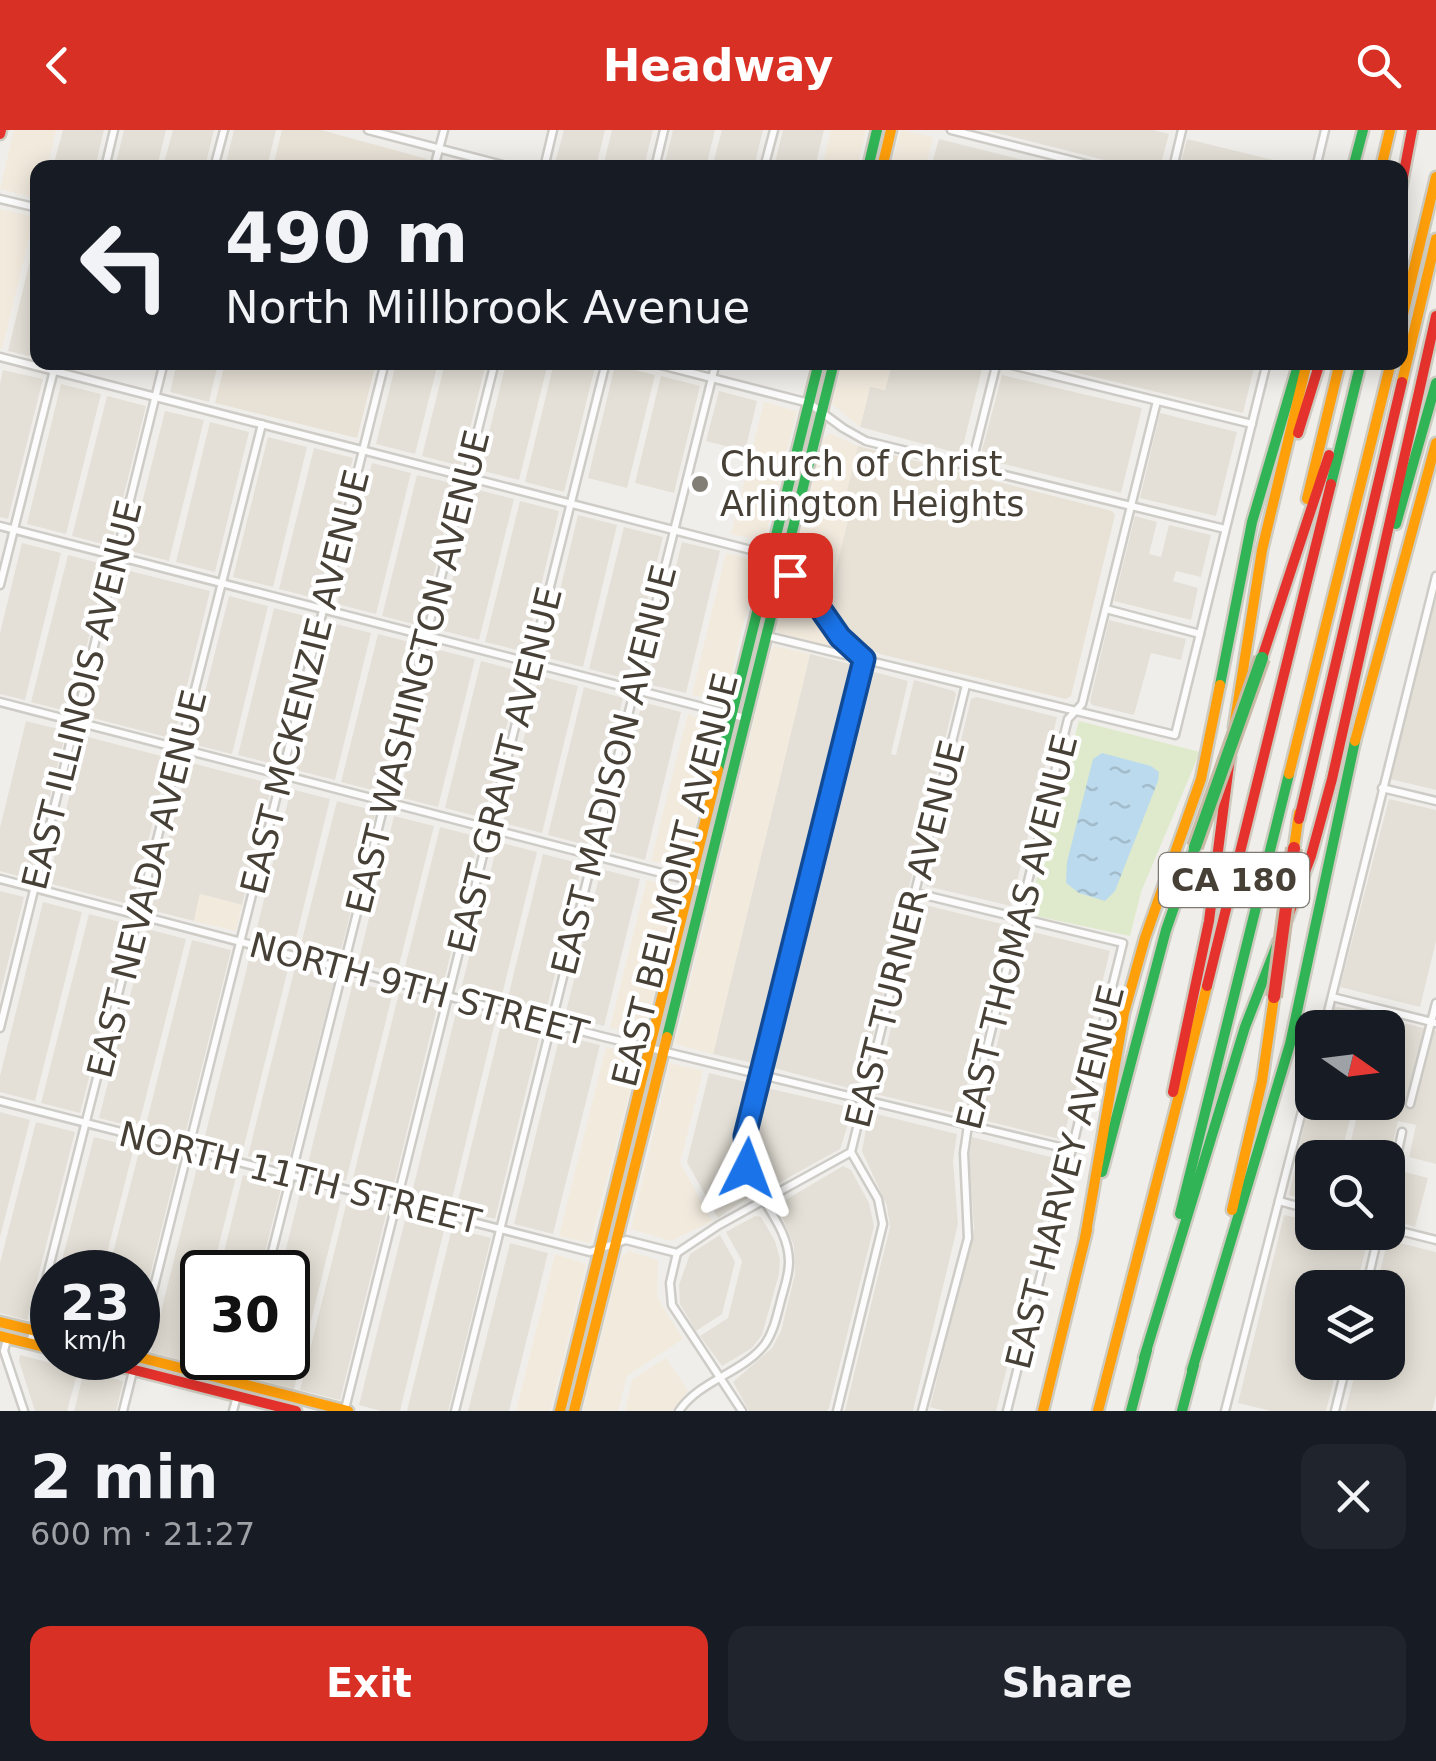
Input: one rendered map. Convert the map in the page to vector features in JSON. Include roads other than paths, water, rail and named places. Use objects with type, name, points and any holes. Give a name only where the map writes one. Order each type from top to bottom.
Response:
[{"type":"main road","points":[[870,160],[877,130]]},
{"type":"main road","points":[[884,160],[891,130]]},
{"type":"main road","points":[[1356,160],[1363,130]]},
{"type":"main road","points":[[1386,160],[1393,130]]},
{"type":"main road","points":[[1406,160],[1412,130]]},
{"type":"main road","points":[[1408,294],[1436,178]]},
{"type":"main road","points":[[1408,357],[1436,239]]},
{"type":"main road","points":[[1144,1358],[1246,1027],[1316,840],[1436,316]]},
{"type":"main road","name":"EAST BELMONT AVENUE","points":[[560,1411],[599,1249],[657,1048],[739,716],[770,558],[817,370]]},
{"type":"main road","name":"EAST BELMONT AVENUE","points":[[739,716],[766,636],[832,370]]},
{"type":"main road","points":[[1085,1238],[1124,1013],[1145,938],[1204,767],[1246,549],[1297,370]]},
{"type":"main road","points":[[1148,1212],[1209,920],[1262,550],[1306,370]]},
{"type":"main road","points":[[1252,609],[1318,370]]},
{"type":"main road","points":[[1284,589],[1338,370]]},
{"type":"main road","points":[[1043,1411],[1166,930],[1357,370]]},
{"type":"main road","name":"CA 180","points":[[1098,1411],[1211,972],[1358,370]]},
{"type":"main road","name":"CA 180","points":[[1131,1411],[1389,370]]},
{"type":"main road","points":[[1298,819],[1405,370]]},
{"type":"main road","points":[[1374,598],[1436,383]]},
{"type":"main road","points":[[1192,1370],[1290,1044],[1356,738],[1436,443]]},
{"type":"main road","points":[[1182,1411],[1253,1126],[1340,569]]},
{"type":"main road","name":"EAST BELMONT AVENUE","points":[[574,1411],[617,1242],[657,1048]]},
{"type":"main road","points":[[0,1322],[30,1336]]},
{"type":"main road","points":[[4,1337],[30,1337]]},
{"type":"main road","points":[[160,1364],[188,1370],[296,1411]]},
{"type":"main road","points":[[160,1366],[238,1390],[346,1411]]},
{"type":"street","points":[[107,160],[114,130]]},
{"type":"street","points":[[216,160],[224,130]]},
{"type":"street","points":[[368,130],[484,160]]},
{"type":"street","points":[[436,160],[444,130]]},
{"type":"street","points":[[546,160],[554,130]]},
{"type":"street","points":[[657,160],[664,130]]},
{"type":"street","points":[[766,160],[774,130]]},
{"type":"street","points":[[951,130],[1070,160]]},
{"type":"street","points":[[1175,160],[1182,130]]},
{"type":"street","points":[[1318,160],[1325,130]]},
{"type":"street","points":[[0,199],[30,206]]},
{"type":"street","points":[[0,357],[30,365]]},
{"type":"street","points":[[47,370],[674,532],[726,542],[770,558],[810,594],[840,637],[864,659]]},
{"type":"street","name":"EAST ILLINOIS AVENUE","points":[[0,1028],[162,370]]},
{"type":"street","name":"EAST MCKENZIE AVENUE","points":[[160,1263],[384,370]]},
{"type":"street","name":"EAST WASHINGTON AVENUE","points":[[273,1250],[493,370]]},
{"type":"street","name":"EAST GRANT AVENUE","points":[[346,1411],[604,370]]},
{"type":"street","points":[[680,370],[809,403],[866,440],[1226,529]]},
{"type":"street","name":"EAST MADISON AVENUE","points":[[455,1411],[714,370]]},
{"type":"street","points":[[971,466],[996,370]]},
{"type":"street","points":[[1031,370],[1252,424]]},
{"type":"street","points":[[766,636],[1175,735],[1265,370]]},
{"type":"street","points":[[0,584],[54,372]]},
{"type":"street","name":"EAST THOMAS AVENUE","points":[[922,1411],[968,1238],[964,1153],[968,1125],[1068,719],[1082,704],[1157,401]]},
{"type":"street","name":"EAST NEVADA AVENUE","points":[[54,1250],[262,424]]},
{"type":"street","points":[[0,526],[739,716]]},
{"type":"street","points":[[1329,1010],[1435,580]]},
{"type":"street","points":[[1106,609],[1200,634]]},
{"type":"street","points":[[679,1411],[690,1398],[752,1357],[768,1340],[788,1273],[784,1238],[750,1178],[744,1157],[745,1136],[864,659]]},
{"type":"street","name":"EAST TURNER AVENUE","points":[[837,1411],[883,1224],[878,1199],[851,1152],[966,684]]},
{"type":"street","points":[[0,702],[698,882]]},
{"type":"street","points":[[1382,788],[1436,801]]},
{"type":"street","name":"NORTH 9TH STREET","points":[[0,879],[343,970],[1072,1150]]},
{"type":"street","points":[[916,893],[1020,918]]},
{"type":"street","name":"EAST HARVEY AVENUE","points":[[1007,1411],[1123,943],[1020,918]]},
{"type":"street","points":[[1332,997],[1434,1022]]},
{"type":"street","points":[[1410,1104],[1436,1003]]},
{"type":"street","name":"NORTH 11TH STREET","points":[[0,1100],[590,1252],[599,1249]]},
{"type":"street","points":[[1226,1410],[1300,1120]]},
{"type":"street","points":[[1400,1140],[1402,1132]]},
{"type":"street","points":[[599,1249],[626,1240],[678,1252],[851,1152]]},
{"type":"street","points":[[1279,1202],[1295,1206]]},
{"type":"street","points":[[1405,1232],[1436,1240]]},
{"type":"street","points":[[678,1252],[670,1283],[672,1304],[742,1411]]},
{"type":"street","points":[[4,1337],[4,1351],[24,1411]]},
{"type":"street","name":"EAST MCKENZIE AVENUE","points":[[123,1411],[131,1380]]},
{"type":"street","points":[[233,1411],[240,1380]]},
{"type":"street","points":[[1335,1411],[1343,1380]]},
{"type":"water","points":[[1102,753],[1151,766],[1159,772],[1115,891],[1105,901],[1079,893],[1066,883],[1067,862],[1093,759]]},
{"type":"place","name":"Church of Christ Arlington Heights","points":[[700,484]]}]
